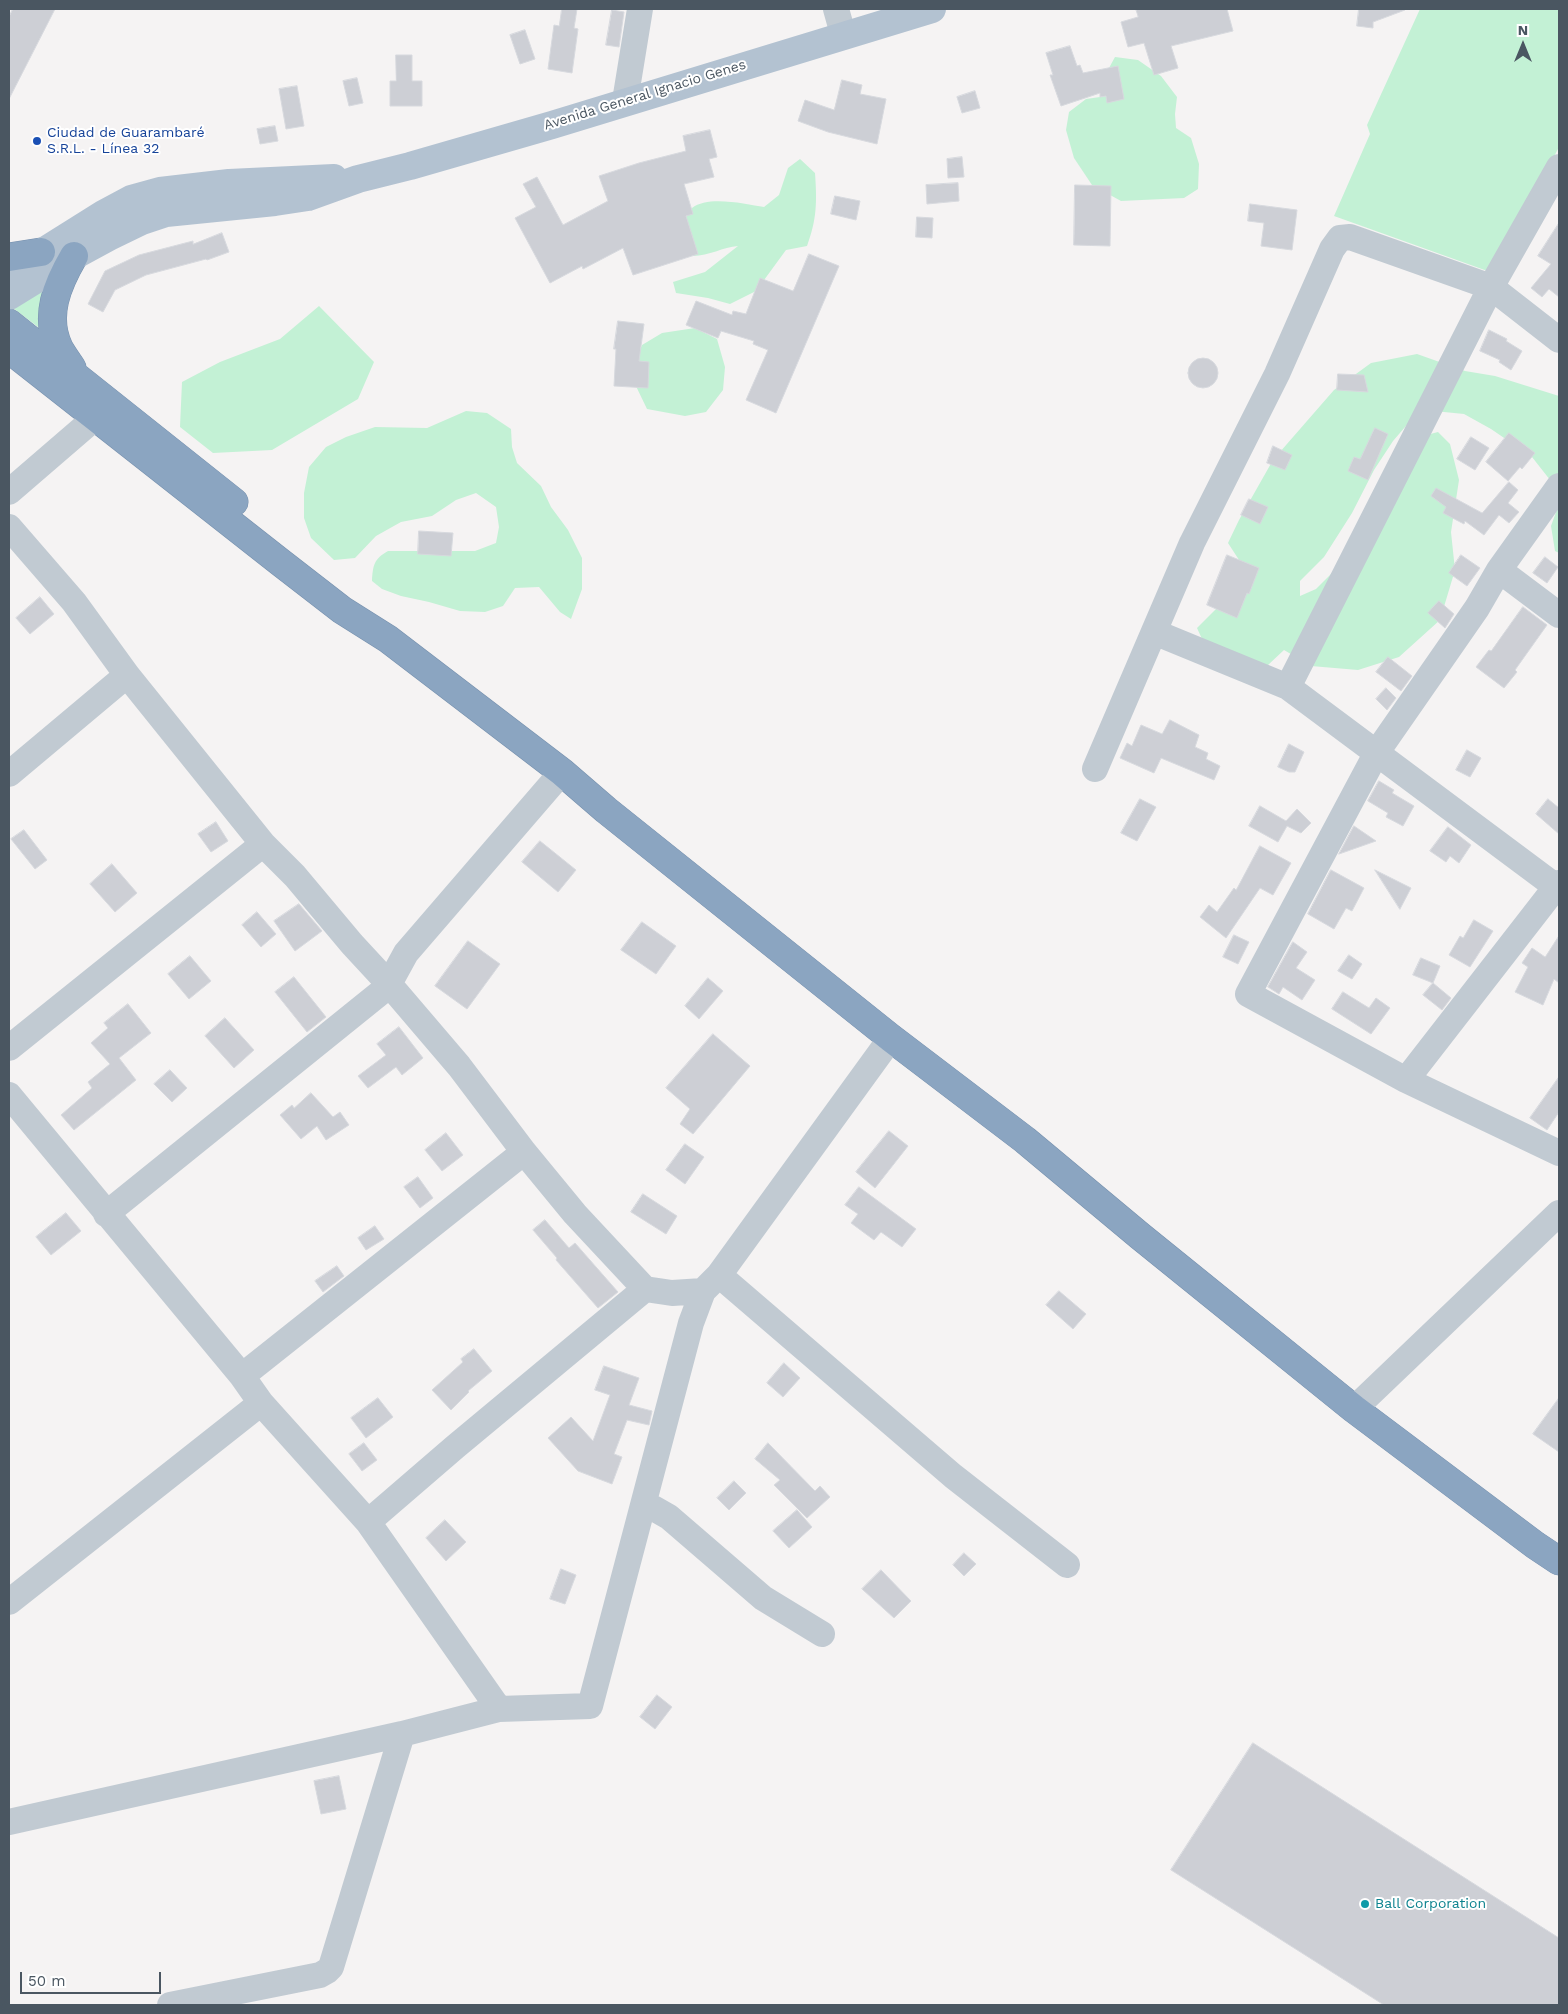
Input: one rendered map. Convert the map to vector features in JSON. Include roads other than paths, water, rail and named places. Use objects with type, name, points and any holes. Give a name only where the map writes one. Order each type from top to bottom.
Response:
[{"type":"highway","points":[[9,256],[41,252]]},
{"type":"highway","points":[[74,256],[64,274],[53,302],[54,327],[59,348],[78,378]]},
{"type":"highway","points":[[9,323],[256,520],[354,604],[388,639]]},
{"type":"highway","points":[[9,349],[342,610],[388,639],[562,772],[606,810],[891,1038],[1025,1140],[1354,1409],[1559,1561]]},
{"type":"main road","name":"Avenida General Ignacio Genes","points":[[9,296],[74,256],[142,221],[166,213],[308,197],[358,179],[420,164],[626,101],[840,22],[932,9]]},
{"type":"main road","name":"Avenida General Ignacio Genes","points":[[9,273],[103,214],[131,200],[160,191],[229,183],[358,179]]},
{"type":"street","points":[[626,101],[640,9]]},
{"type":"street","points":[[1288,687],[1491,287],[1559,167]]},
{"type":"street","points":[[1095,769],[1192,543],[1277,374],[1332,249],[1340,238],[1350,237],[1491,287],[1559,340]]},
{"type":"street","points":[[9,492],[96,417]]},
{"type":"street","points":[[1559,486],[1499,570],[1477,608],[1377,752],[1248,994],[1406,1080],[1559,1153]]},
{"type":"street","points":[[9,526],[74,602],[127,675],[263,844],[295,876],[352,944],[389,984],[459,1066],[524,1152],[575,1214],[644,1289],[672,1293],[711,1283]]},
{"type":"street","points":[[1499,570],[1559,615]]},
{"type":"street","points":[[1154,632],[1288,687],[1558,886],[1406,1080]]},
{"type":"street","points":[[9,774],[127,675]]},
{"type":"street","points":[[106,1214],[389,984],[406,953],[562,772]]},
{"type":"street","points":[[9,1048],[263,844]]},
{"type":"street","points":[[9,1822],[402,1734],[499,1709],[590,1706],[692,1323],[711,1283],[891,1038]]},
{"type":"street","points":[[9,1096],[242,1376],[261,1403],[368,1522],[499,1709]]},
{"type":"street","points":[[242,1376],[524,1152]]},
{"type":"street","points":[[1354,1409],[1559,1213]]},
{"type":"street","points":[[711,1283],[1067,1565]]},
{"type":"street","points":[[368,1522],[454,1447],[644,1289]]},
{"type":"street","points":[[9,1602],[261,1403]]},
{"type":"street","points":[[644,1506],[655,1509],[669,1517],[762,1598],[822,1634]]},
{"type":"street","points":[[170,2005],[320,1975],[327,1971],[331,1966],[402,1734]]},
{"type":"place","name":"Ciudad de Guarambaré S.R.L. - Línea 32","points":[[37,141]]},
{"type":"place","name":"Ball Corporation","points":[[1365,1904]]}]
